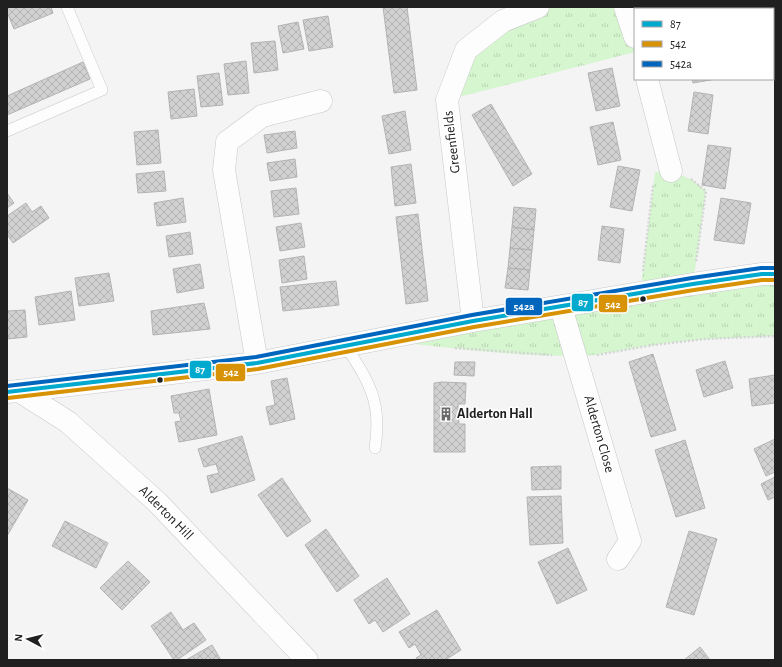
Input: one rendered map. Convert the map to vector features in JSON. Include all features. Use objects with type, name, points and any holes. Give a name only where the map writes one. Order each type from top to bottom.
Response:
[{"type":"street","name":"Greenfields","points":[[473,321],[448,100],[466,50],[503,21],[538,7]]},
{"type":"street","points":[[625,7],[634,34]]},
{"type":"street","points":[[647,80],[670,165]]},
{"type":"street","points":[[257,363],[224,170],[228,142],[262,116],[321,101]]},
{"type":"street","points":[[13,391],[257,363],[473,321],[693,284],[762,274],[775,274]]},
{"type":"street","name":"Alderton Close","points":[[562,307],[630,542],[618,559]]},
{"type":"street","name":"Alderton Hill","points":[[13,391],[68,422],[158,503],[307,660]]},
{"type":"lane","points":[[7,131],[102,90],[67,7]]},
{"type":"lane","points":[[346,346],[362,371],[375,399],[378,429],[375,448]]},
{"type":"path","points":[[640,293],[655,172],[670,165],[693,180],[706,191],[693,284]]},
{"type":"green space","points":[[538,7],[625,7],[634,34],[634,52],[447,100],[466,50]]},
{"type":"green space","points":[[671,171],[693,180],[706,191],[693,284],[775,274],[775,336],[684,341],[586,356],[551,356],[501,353],[377,340],[640,293],[655,172]]},
{"type":"building","points":[[7,7],[51,7],[53,13],[14,29],[7,12]]},
{"type":"building","points":[[383,7],[407,7],[417,90],[394,93]]},
{"type":"building","points":[[665,7],[686,8],[666,8]]},
{"type":"building","points":[[328,16],[333,47],[309,51],[303,20]]},
{"type":"building","points":[[298,22],[304,49],[283,53],[278,26]]},
{"type":"building","points":[[275,41],[278,70],[254,73],[251,43]]},
{"type":"building","points":[[246,61],[249,93],[228,95],[224,64]]},
{"type":"building","points":[[83,62],[90,79],[7,115],[7,96]]},
{"type":"building","points":[[612,68],[620,106],[596,111],[588,73]]},
{"type":"building","points":[[219,73],[223,105],[201,107],[197,76]]},
{"type":"building","points":[[692,80],[710,80],[693,83]]},
{"type":"building","points":[[194,89],[197,116],[171,119],[168,92]]},
{"type":"building","points":[[694,92],[713,95],[708,134],[688,131]]},
{"type":"building","points":[[491,104],[532,174],[513,186],[472,115]]},
{"type":"building","points":[[405,111],[411,150],[389,154],[382,116]]},
{"type":"building","points":[[613,122],[621,160],[598,165],[590,127]]},
{"type":"building","points":[[158,130],[161,163],[137,165],[134,132]]},
{"type":"building","points":[[295,131],[297,148],[267,153],[264,135]]},
{"type":"building","points":[[708,145],[731,148],[725,189],[702,185]]},
{"type":"building","points":[[295,159],[297,177],[270,181],[267,163]]},
{"type":"building","points":[[411,164],[416,203],[395,206],[391,167]]},
{"type":"building","points":[[618,166],[640,170],[632,211],[610,207]]},
{"type":"building","points":[[164,171],[166,191],[138,193],[136,174]]},
{"type":"building","points":[[296,188],[299,214],[274,217],[271,191]]},
{"type":"building","points":[[7,193],[14,203],[7,208]]},
{"type":"building","points":[[183,198],[186,222],[157,226],[154,203]]},
{"type":"building","points":[[721,198],[751,203],[744,244],[714,240]]},
{"type":"building","points":[[26,203],[32,212],[41,206],[49,218],[13,243],[7,234],[7,216]]},
{"type":"building","points":[[514,207],[536,209],[534,230],[512,227]]},
{"type":"building","points":[[418,214],[428,301],[406,304],[396,217]]},
{"type":"building","points":[[301,223],[305,247],[280,251],[276,227]]},
{"type":"building","points":[[602,226],[624,229],[620,263],[598,260]]},
{"type":"building","points":[[512,227],[534,230],[532,250],[510,248]]},
{"type":"building","points":[[190,232],[193,254],[169,257],[166,236]]},
{"type":"building","points":[[510,248],[532,250],[530,270],[508,268]]},
{"type":"building","points":[[304,256],[307,279],[282,283],[279,260]]},
{"type":"building","points":[[200,264],[204,288],[177,293],[173,269]]},
{"type":"building","points":[[508,268],[530,270],[528,290],[505,288]]},
{"type":"building","points":[[109,273],[114,301],[79,306],[75,278]]},
{"type":"building","points":[[336,281],[339,305],[283,311],[280,287]]},
{"type":"building","points":[[71,291],[75,320],[39,325],[35,297]]},
{"type":"building","points":[[204,303],[210,329],[153,335],[151,311]]},
{"type":"building","points":[[25,310],[27,337],[7,339],[7,311]]},
{"type":"building","points":[[653,354],[676,430],[651,437],[629,362]]},
{"type":"building","points":[[725,361],[733,388],[704,397],[696,370]]},
{"type":"building","points":[[455,362],[475,362],[474,376],[454,375]]},
{"type":"building","points":[[775,375],[775,403],[752,406],[749,379]]},
{"type":"building","points":[[287,378],[295,419],[270,425],[266,407],[275,405],[271,381]]},
{"type":"building","name":"Alderton Hall","points":[[434,383],[466,383],[465,404],[458,404],[459,424],[465,424],[465,452],[434,452]]},
{"type":"building","points":[[209,389],[217,435],[179,442],[175,422],[181,421],[179,413],[174,413],[171,396]]},
{"type":"building","points":[[242,436],[255,480],[211,493],[207,476],[219,473],[216,464],[204,467],[198,449]]},
{"type":"building","points":[[775,439],[775,472],[766,476],[754,449]]},
{"type":"building","points":[[685,440],[705,508],[676,517],[655,450]]},
{"type":"building","points":[[561,466],[561,489],[532,490],[531,467]]},
{"type":"building","points":[[775,477],[775,497],[768,500],[761,484]]},
{"type":"building","points":[[282,478],[311,521],[287,537],[258,495]]},
{"type":"building","points":[[7,488],[28,500],[7,536]]},
{"type":"building","points":[[561,496],[563,543],[530,545],[527,497]]},
{"type":"building","points":[[65,521],[108,543],[96,568],[52,546]]},
{"type":"building","points":[[326,529],[359,576],[337,592],[305,545]]},
{"type":"building","points":[[689,531],[717,539],[694,615],[666,607]]},
{"type":"building","points":[[568,548],[587,590],[557,604],[538,562]]},
{"type":"building","points":[[128,561],[150,582],[122,610],[100,588]]},
{"type":"building","points":[[387,578],[410,614],[383,632],[375,620],[369,624],[354,600]]},
{"type":"building","points":[[437,610],[461,650],[445,660],[417,660],[416,658],[421,655],[415,644],[409,648],[399,632]]},
{"type":"building","points":[[171,612],[183,630],[194,623],[206,640],[177,660],[174,660],[151,626]]},
{"type":"building","points":[[212,645],[221,660],[186,660]]},
{"type":"building","points":[[700,647],[710,660],[684,660]]},
{"type":"transit line","name":"542a","points":[[7,386],[256,357],[472,315],[692,278],[761,268],[775,268]]},
{"type":"transit line","name":"87","points":[[7,392],[257,363],[473,321],[693,284],[762,274],[775,274]]},
{"type":"transit line","name":"542","points":[[8,398],[258,369],[474,327],[694,290],[762,280],[775,280]]},
{"type":"place","name":"Alderton Hall","points":[[446,414]]}]
